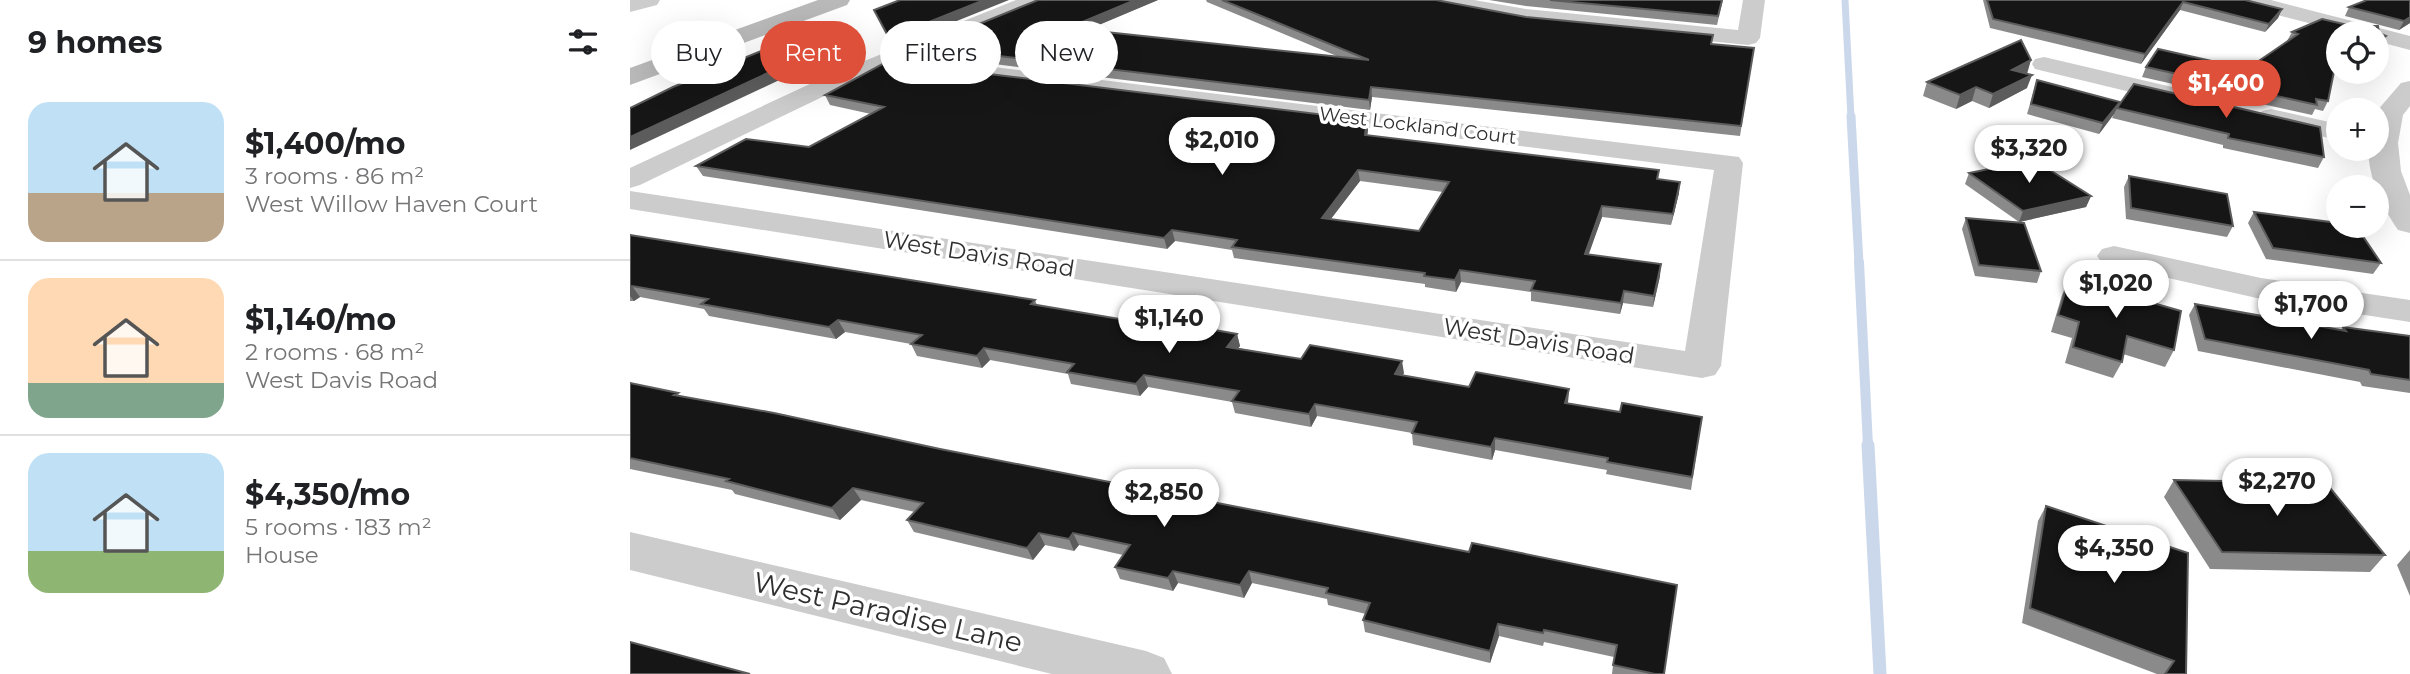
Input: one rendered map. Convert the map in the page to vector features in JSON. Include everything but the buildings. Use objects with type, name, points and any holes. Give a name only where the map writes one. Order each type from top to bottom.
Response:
[{"type":"main road","points":[[630,77],[839,0]]},
{"type":"street","points":[[630,6],[649,0]]},
{"type":"street","points":[[982,21],[1035,0]]},
{"type":"street","points":[[1439,0],[1526,16],[1748,38],[1754,0]]},
{"type":"street","points":[[2246,0],[2326,21]]},
{"type":"street","points":[[2389,38],[2410,43]]},
{"type":"street","points":[[630,178],[880,63]]},
{"type":"street","points":[[2044,64],[2204,101]]},
{"type":"street","name":"West Lockland Court","points":[[1001,75],[1729,163],[1702,366]]},
{"type":"street","points":[[2389,116],[2410,89]]},
{"type":"street","points":[[2245,110],[2326,129]]},
{"type":"street","points":[[2384,161],[2388,178],[2410,223]]},
{"type":"street","name":"West Davis Road","points":[[630,200],[1702,366]]},
{"type":"street","points":[[2114,256],[2189,275],[2410,311]]},
{"type":"street","name":"West Paradise Lane","points":[[630,551],[1146,674]]},
{"type":"waterway","points":[[1845,0],[1851,118]]},
{"type":"waterway","points":[[1851,116],[1859,264]]},
{"type":"waterway","points":[[1859,262],[1868,446]]},
{"type":"waterway","points":[[1868,445],[1880,674]]}]
